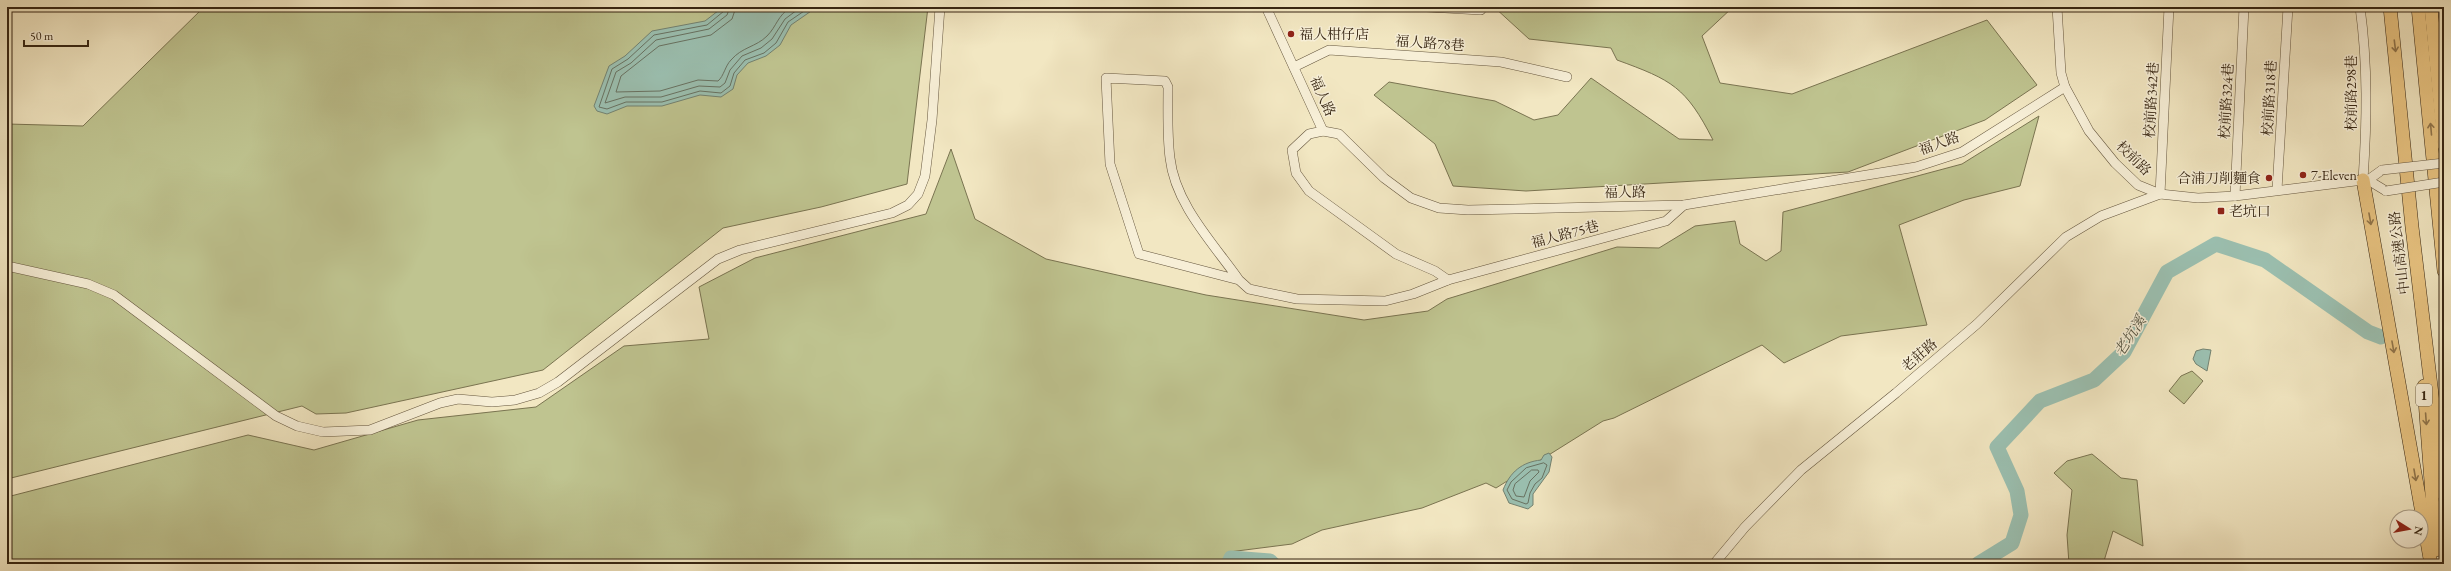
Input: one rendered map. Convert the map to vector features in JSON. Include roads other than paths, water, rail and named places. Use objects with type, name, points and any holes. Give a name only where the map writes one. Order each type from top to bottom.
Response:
[{"type":"highway","name":"中山高速公路","points":[[2390,7],[2412,227],[2444,495]]},
{"type":"highway","points":[[2418,7],[2444,271]]},
{"type":"highway","points":[[2431,7],[2444,146]]},
{"type":"highway","points":[[2366,180],[2431,564]]},
{"type":"highway","name":"1","points":[[2412,227],[2437,564]]},
{"type":"street","points":[[7,266],[88,284],[114,295],[262,406],[297,426],[323,432],[370,430],[440,403],[458,399],[492,402],[515,400],[538,393],[558,382],[718,259],[740,250],[892,213],[908,205],[918,194],[925,176],[932,120],[940,7]]},
{"type":"street","points":[[1267,8],[1277,7]]},
{"type":"street","points":[[1427,7],[1481,10]]},
{"type":"street","name":"校前路","points":[[2057,7],[2061,74],[2065,87],[2089,131],[2116,163],[2138,185],[2160,194],[2198,198],[2235,196],[2366,180],[2382,170],[2444,163]]},
{"type":"street","name":"校前路342巷","points":[[2160,194],[2169,7]]},
{"type":"street","name":"校前路324巷","points":[[2235,196],[2244,7]]},
{"type":"street","name":"校前路318巷","points":[[2277,190],[2288,7]]},
{"type":"street","name":"校前路298巷","points":[[2360,7],[2368,96],[2366,180]]},
{"type":"street","name":"福人路","points":[[1267,8],[1323,131],[1339,134],[1384,178],[1411,198],[1440,208],[1468,210],[1684,205],[1916,167],[1962,152],[2065,87]]},
{"type":"street","name":"福人路78巷","points":[[1294,67],[1329,50],[1501,62],[1567,77]]},
{"type":"street","points":[[1106,78],[1132,78],[1165,81],[1168,87],[1170,159],[1179,190],[1191,213],[1239,280],[1139,254],[1110,164],[1106,113],[1106,78]]},
{"type":"street","points":[[1323,131],[1309,134],[1292,150],[1296,173],[1309,190],[1396,254],[1435,272],[1448,280]]},
{"type":"street","points":[[2366,180],[2386,191],[2444,182]]},
{"type":"street","name":"老莊路","points":[[1714,564],[1745,527],[1800,470],[1896,393],[1977,324],[2066,237],[2101,216],[2160,194]]},
{"type":"street","name":"福人路75巷","points":[[1239,280],[1249,289],[1297,299],[1385,301],[1413,294],[1448,280],[1666,221],[1684,205]]},
{"type":"water","points":[[723,7],[817,7],[791,25],[780,45],[766,56],[748,63],[737,75],[733,89],[721,97],[700,95],[662,106],[627,106],[607,114],[597,111],[594,106],[609,66],[625,56],[652,31],[705,21]]},
{"type":"water","points":[[2203,349],[2211,350],[2207,371],[2196,364],[2193,359],[2196,351]]},
{"type":"water","points":[[1549,453],[1552,457],[1549,472],[1533,494],[1533,505],[1528,509],[1509,503],[1503,490],[1513,473],[1528,463],[1541,460],[1544,455]]},
{"type":"waterway","name":"老坑溪","points":[[1978,564],[2012,543],[2021,515],[2017,491],[1997,447],[2040,401],[2094,380],[2124,352],[2167,272],[2216,244],[2265,260],[2368,332],[2381,337]]},
{"type":"waterway","name":"老坑溪","points":[[1228,564],[1231,558],[1270,561],[1273,564]]},
{"type":"place","name":"福人柑仔店","points":[[1291,34]]},
{"type":"place","name":"7-Eleven","points":[[2303,175]]},
{"type":"place","name":"合浦刀削麵食","points":[[2269,178]]},
{"type":"place","name":"老坑口","points":[[2221,211]]}]
